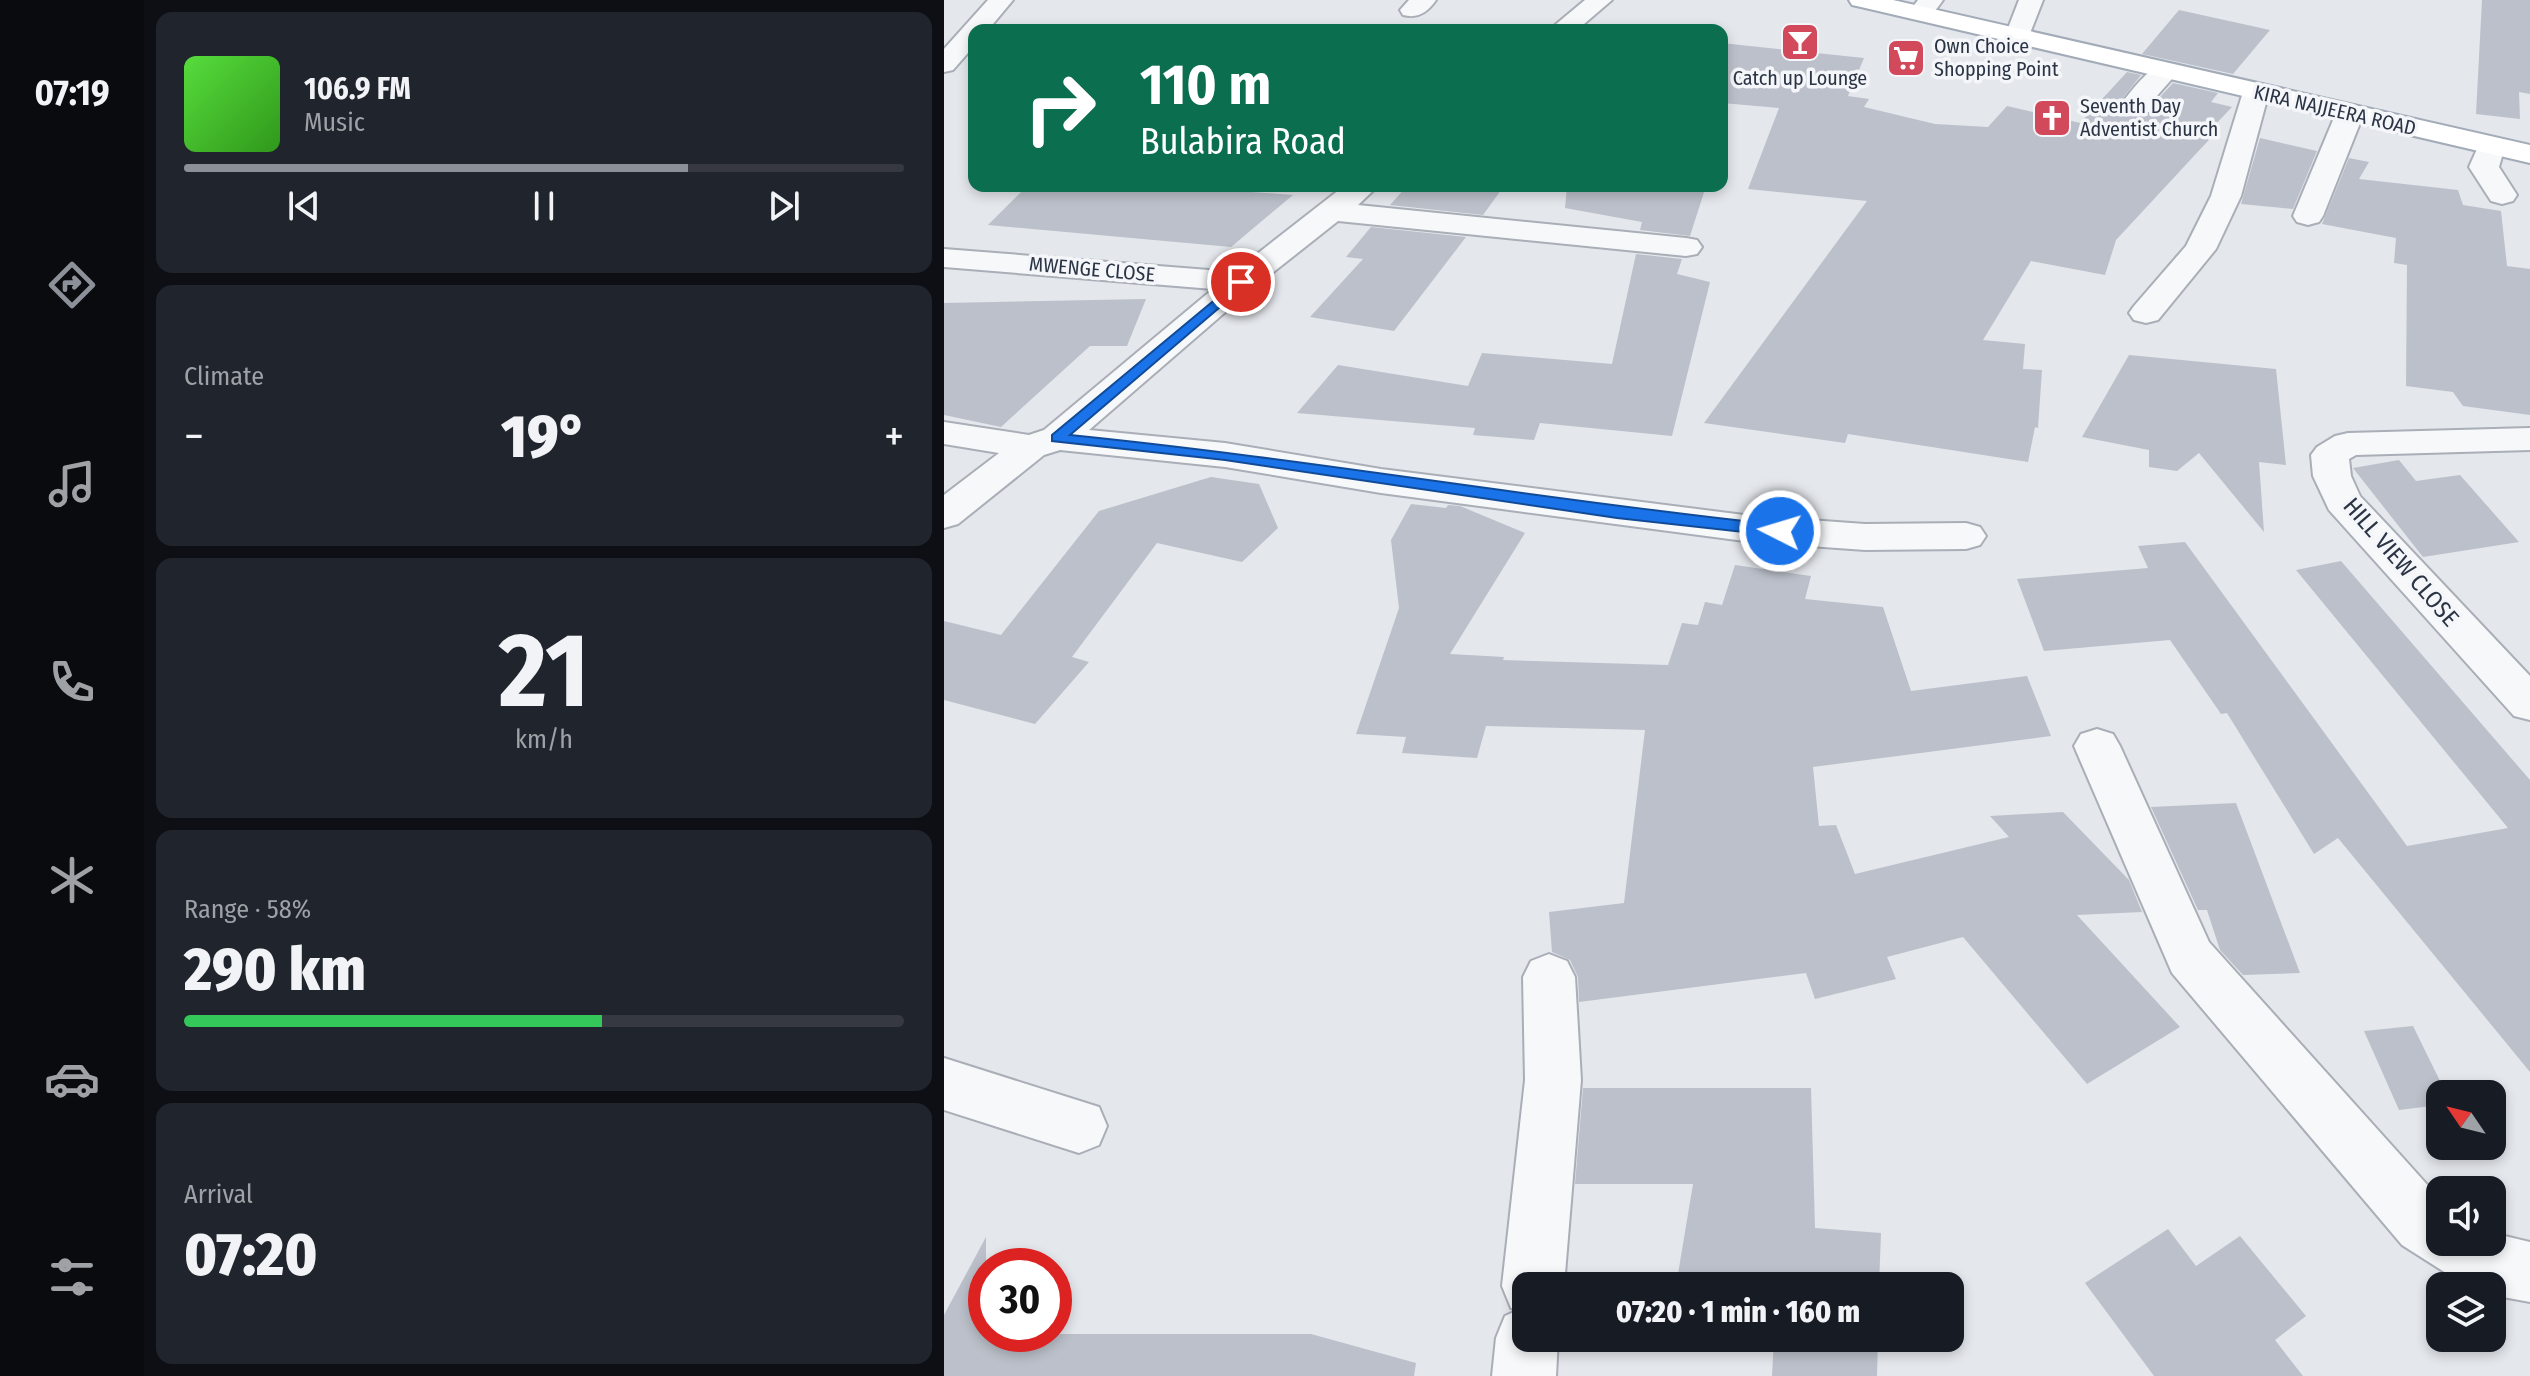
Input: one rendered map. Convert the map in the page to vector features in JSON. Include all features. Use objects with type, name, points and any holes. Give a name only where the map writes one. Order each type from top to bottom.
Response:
[{"type":"main road","name":"KIRA NAJJEERA ROAD","points":[[1861,0],[1925,7],[2018,36],[2530,154]]},
{"type":"street","points":[[979,24],[1001,0]]},
{"type":"street","points":[[1570,24],[1600,0]]},
{"type":"street","points":[[2018,36],[2031,0]]},
{"type":"street","points":[[944,64],[968,37]]},
{"type":"street","points":[[2148,105],[2139,99],[2166,71]]},
{"type":"street","points":[[2146,313],[2200,249],[2226,196],[2256,92]]},
{"type":"street","points":[[2308,216],[2350,113]]},
{"type":"street","points":[[2491,146],[2484,167],[2502,195]]},
{"type":"street","points":[[944,515],[1044,442],[1355,192]]},
{"type":"street","points":[[1331,211],[1686,247]]},
{"type":"street","name":"MWENGE CLOSE","points":[[944,258],[1241,282]]},
{"type":"street","points":[[944,433],[1225,455],[1397,483],[1752,529],[1865,537],[1966,536]]},
{"type":"street","name":"HILL VIEW CLOSE","points":[[2530,439],[2348,444],[2330,455],[2332,476],[2343,501],[2530,704]]},
{"type":"street","points":[[2097,746],[2190,957],[2426,1226]]},
{"type":"street","points":[[1534,1272],[1553,1080],[1549,977]]},
{"type":"street","points":[[944,1084],[1079,1126]]},
{"type":"street","points":[[2469,1256],[2507,1271],[2530,1272]]},
{"type":"street","points":[[1524,1376],[1526,1352]]},
{"type":"building","points":[[2482,0],[2530,0],[2530,94],[2519,92],[2520,119],[2476,114]]},
{"type":"building","points":[[2179,10],[2270,30],[2233,74],[2142,54]]},
{"type":"building","points":[[1728,44],[1864,58],[1848,96],[1869,99],[1864,107],[1935,124],[1988,127],[2007,106],[2080,123],[2127,72],[2141,75],[2122,99],[2139,114],[2160,113],[2165,105],[2159,98],[2173,83],[2218,93],[2211,102],[2232,107],[2213,127],[2219,129],[2116,240],[2105,275],[2031,261],[1983,340],[2025,344],[2023,369],[2042,370],[2038,428],[2035,427],[2028,462],[1848,434],[1845,443],[1704,423],[1867,201],[1748,189],[1779,108],[1728,104]]},
{"type":"building","points":[[2260,138],[2317,151],[2293,209],[2241,204]]},
{"type":"building","points":[[2349,158],[2369,162],[2359,179],[2458,190],[2463,205],[2501,211],[2507,266],[2530,269],[2530,415],[2463,406],[2453,392],[2406,386],[2407,265],[2394,263],[2396,238],[2322,224]]},
{"type":"building","points":[[1021,192],[1252,192],[1293,195],[1231,247],[988,225]]},
{"type":"building","points":[[1402,192],[1500,192],[1483,215],[1390,205]]},
{"type":"building","points":[[1566,192],[1704,192],[1690,236],[1640,230],[1642,222],[1565,208]]},
{"type":"building","points":[[1371,227],[1466,237],[1394,331],[1310,317],[1363,259],[1346,257]]},
{"type":"building","points":[[1636,254],[1682,259],[1677,274],[1710,282],[1672,436],[1540,423],[1534,440],[1473,435],[1475,428],[1297,413],[1338,365],[1468,386],[1482,353],[1612,364]]},
{"type":"building","points":[[1146,299],[1127,346],[1090,346],[1001,427],[944,415],[944,303]]},
{"type":"building","points":[[2129,355],[2276,369],[2286,465],[2259,462],[2264,532],[2199,453],[2177,471],[2149,467],[2149,450],[2082,437]]},
{"type":"building","points":[[2399,460],[2416,481],[2460,475],[2519,542],[2423,557],[2353,468]]},
{"type":"building","points":[[1211,477],[1259,484],[1278,528],[1242,562],[1157,543],[1072,657],[1089,662],[1035,724],[944,700],[944,621],[1001,635],[1099,511]]},
{"type":"building","points":[[1411,504],[1446,508],[1448,505],[1460,506],[1525,533],[1450,654],[1504,657],[1503,660],[1668,665],[1682,623],[1698,625],[1705,602],[1722,605],[1735,565],[1811,576],[1805,599],[1883,607],[1911,691],[2027,676],[2051,736],[1813,767],[1819,826],[1836,825],[1855,874],[2009,837],[1990,816],[2063,812],[2129,880],[2142,912],[2077,915],[2180,1027],[2087,1084],[1963,937],[1887,957],[1896,979],[1815,999],[1806,973],[1579,1002],[1578,977],[1570,960],[1552,952],[1549,912],[1624,903],[1645,730],[1486,726],[1477,758],[1402,753],[1406,737],[1356,734],[1399,608],[1391,540]]},
{"type":"building","points":[[2185,542],[2407,846],[2508,828],[2296,570],[2341,561],[2530,780],[2530,1072],[2338,838],[2314,854],[2227,713],[2221,714],[2170,640],[2044,651],[2017,579],[2148,568],[2138,546]]},
{"type":"building","points":[[2236,803],[2300,973],[2243,975],[2220,950],[2207,910],[2198,910],[2151,807]]},
{"type":"building","points":[[2413,1026],[2440,1080],[2426,1080],[2426,1107],[2399,1110],[2364,1031]]},
{"type":"building","points":[[1583,1088],[1811,1088],[1815,1228],[1881,1233],[1880,1272],[1678,1272],[1693,1184],[1575,1184]]},
{"type":"building","points":[[2168,1229],[2196,1266],[2240,1236],[2306,1316],[2275,1340],[2303,1376],[2154,1376],[2085,1283]]},
{"type":"building","points":[[968,1270],[968,1352],[1072,1352],[1072,1334],[1311,1334],[1416,1363],[1414,1376],[944,1376],[944,1315]]},
{"type":"building","points":[[1773,1352],[1878,1352],[1877,1376],[1772,1376]]},
{"type":"place","name":"Catch up Lounge","points":[[1800,42]]},
{"type":"place","name":"Own Choice Shopping Point","points":[[1906,58]]},
{"type":"place","name":"Seventh Day Adventist Church","points":[[2052,118]]},
{"type":"route","points":[[1241,282],[1057,438],[1225,455],[1381,481],[1617,513],[1780,531]]}]
